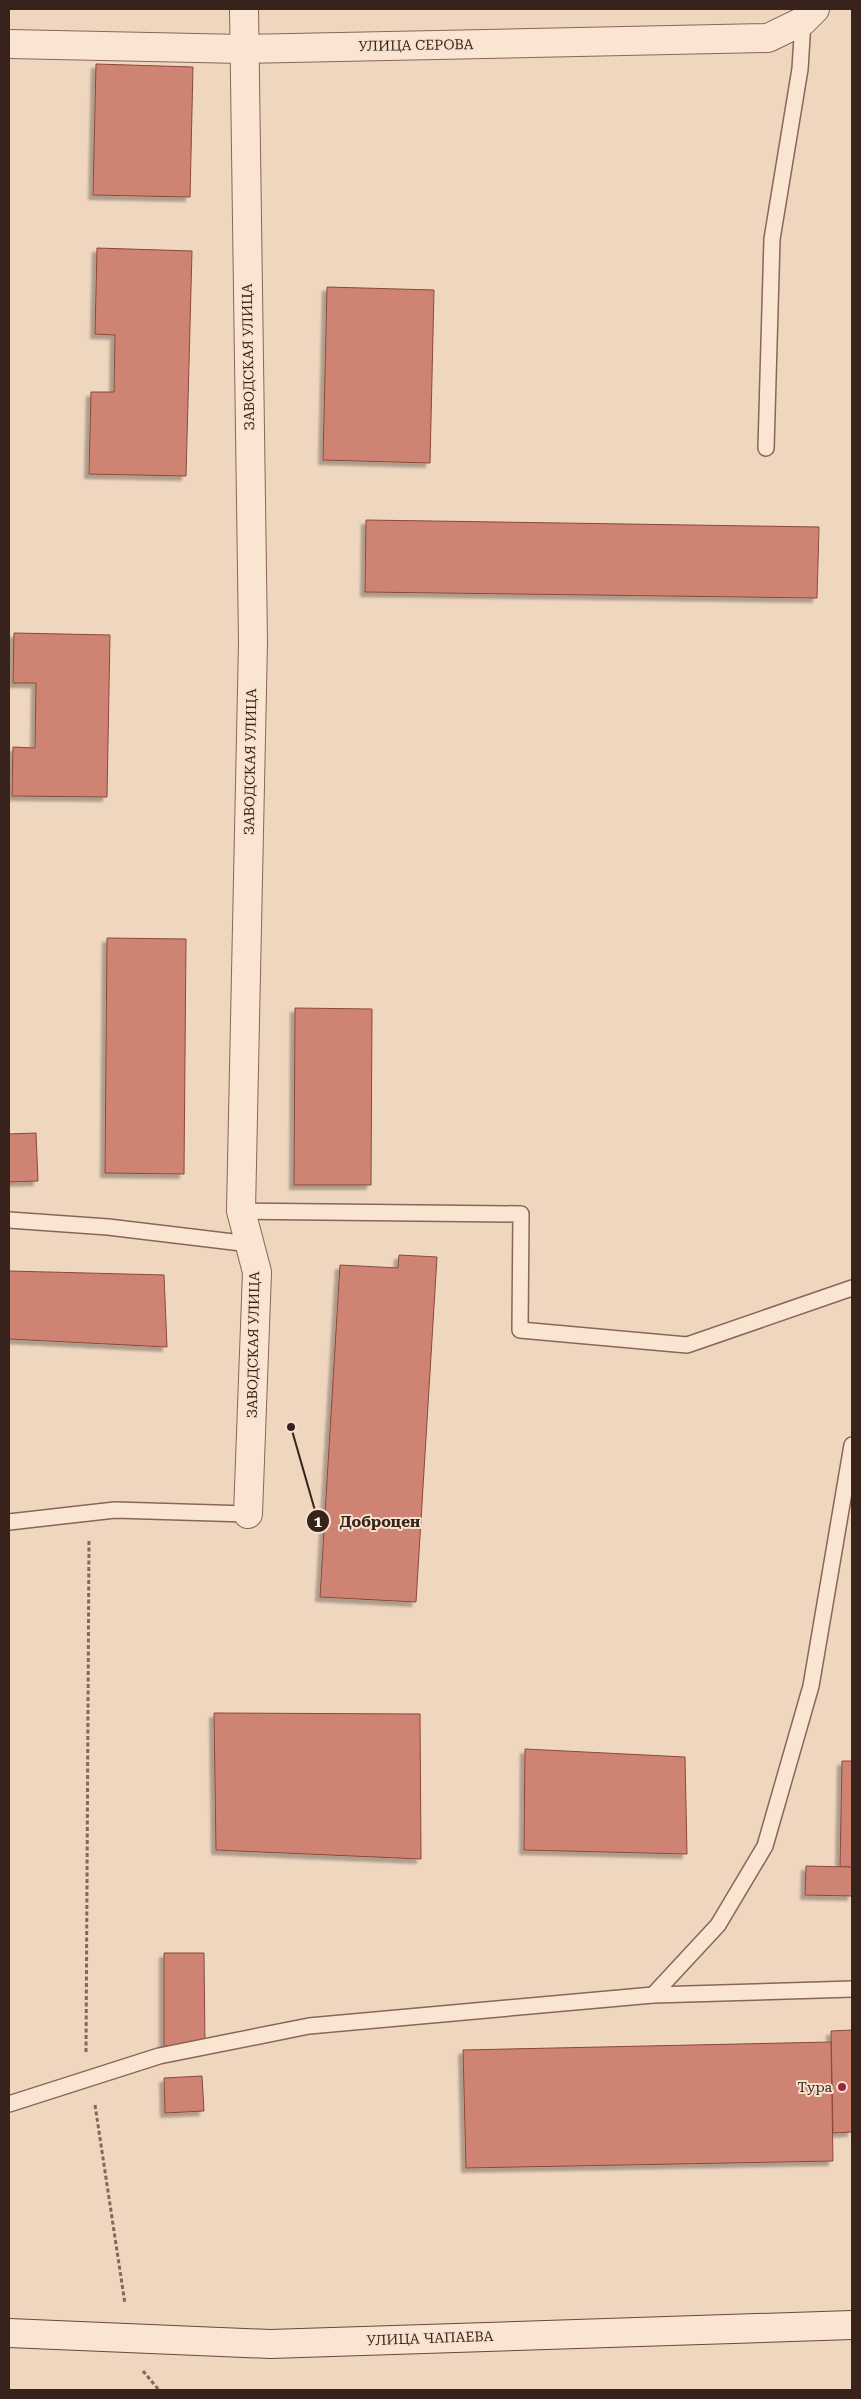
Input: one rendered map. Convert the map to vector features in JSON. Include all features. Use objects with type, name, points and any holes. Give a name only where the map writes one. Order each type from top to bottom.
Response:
[{"type":"street","name":"ЗАВОДСКАЯ УЛИЦА","points":[[244,9],[243,48],[253,642],[241,1211],[257,1272],[248,1514]]},
{"type":"street","name":"УЛИЦА СЕРОВА","points":[[9,44],[243,48],[768,38],[809,15]]},
{"type":"street","name":"УЛИЦА ЧАПАЕВА","points":[[9,2333],[270,2344],[852,2325]]},
{"type":"lane","points":[[766,448],[772,239],[809,15]]},
{"type":"lane","points":[[241,1211],[522,1214],[520,1330],[687,1345],[852,1288]]},
{"type":"lane","points":[[9,1220],[108,1227],[250,1244]]},
{"type":"lane","points":[[652,1995],[718,1925],[765,1846],[810,1686],[852,1445]]},
{"type":"lane","points":[[9,1522],[115,1510],[248,1514]]},
{"type":"lane","points":[[9,2104],[159,2056],[309,2026],[652,1995],[852,1989]]},
{"type":"path","points":[[89,1513],[86,2048],[133,2359],[158,2390]]},
{"type":"building","points":[[96,64],[193,67],[190,197],[93,195]]},
{"type":"building","points":[[97,248],[192,251],[186,476],[89,474],[91,392],[114,392],[115,335],[95,334]]},
{"type":"building","points":[[327,287],[434,290],[430,463],[323,460]]},
{"type":"building","points":[[366,520],[819,527],[817,598],[365,592]]},
{"type":"building","points":[[14,633],[110,635],[107,797],[12,796],[13,747],[35,748],[36,683],[13,683]]},
{"type":"building","points":[[107,938],[186,939],[184,1174],[105,1173]]},
{"type":"building","points":[[295,1008],[372,1009],[371,1185],[294,1185]]},
{"type":"building","points":[[36,1133],[38,1181],[9,1182],[9,1134]]},
{"type":"building","points":[[399,1255],[437,1257],[416,1602],[320,1597],[340,1265],[398,1268]]},
{"type":"building","points":[[9,1271],[164,1275],[167,1347],[9,1339]]},
{"type":"building","points":[[214,1713],[420,1714],[421,1859],[216,1850]]},
{"type":"building","points":[[525,1749],[685,1757],[687,1854],[524,1850]]},
{"type":"building","points":[[842,1761],[852,1761],[852,1867],[840,1867]]},
{"type":"building","points":[[806,1866],[852,1867],[852,1896],[805,1895]]},
{"type":"building","points":[[164,1953],[204,1953],[205,2046],[164,2046]]},
{"type":"building","name":"Тура","points":[[852,2030],[852,2132],[833,2133],[831,2031]]},
{"type":"building","points":[[831,2042],[833,2161],[466,2168],[463,2050]]},
{"type":"building","points":[[202,2076],[204,2111],[165,2113],[164,2078]]},
{"type":"place","name":"Доброцен","points":[[291,1427]]},
{"type":"place","name":"Тура","points":[[842,2087]]}]
